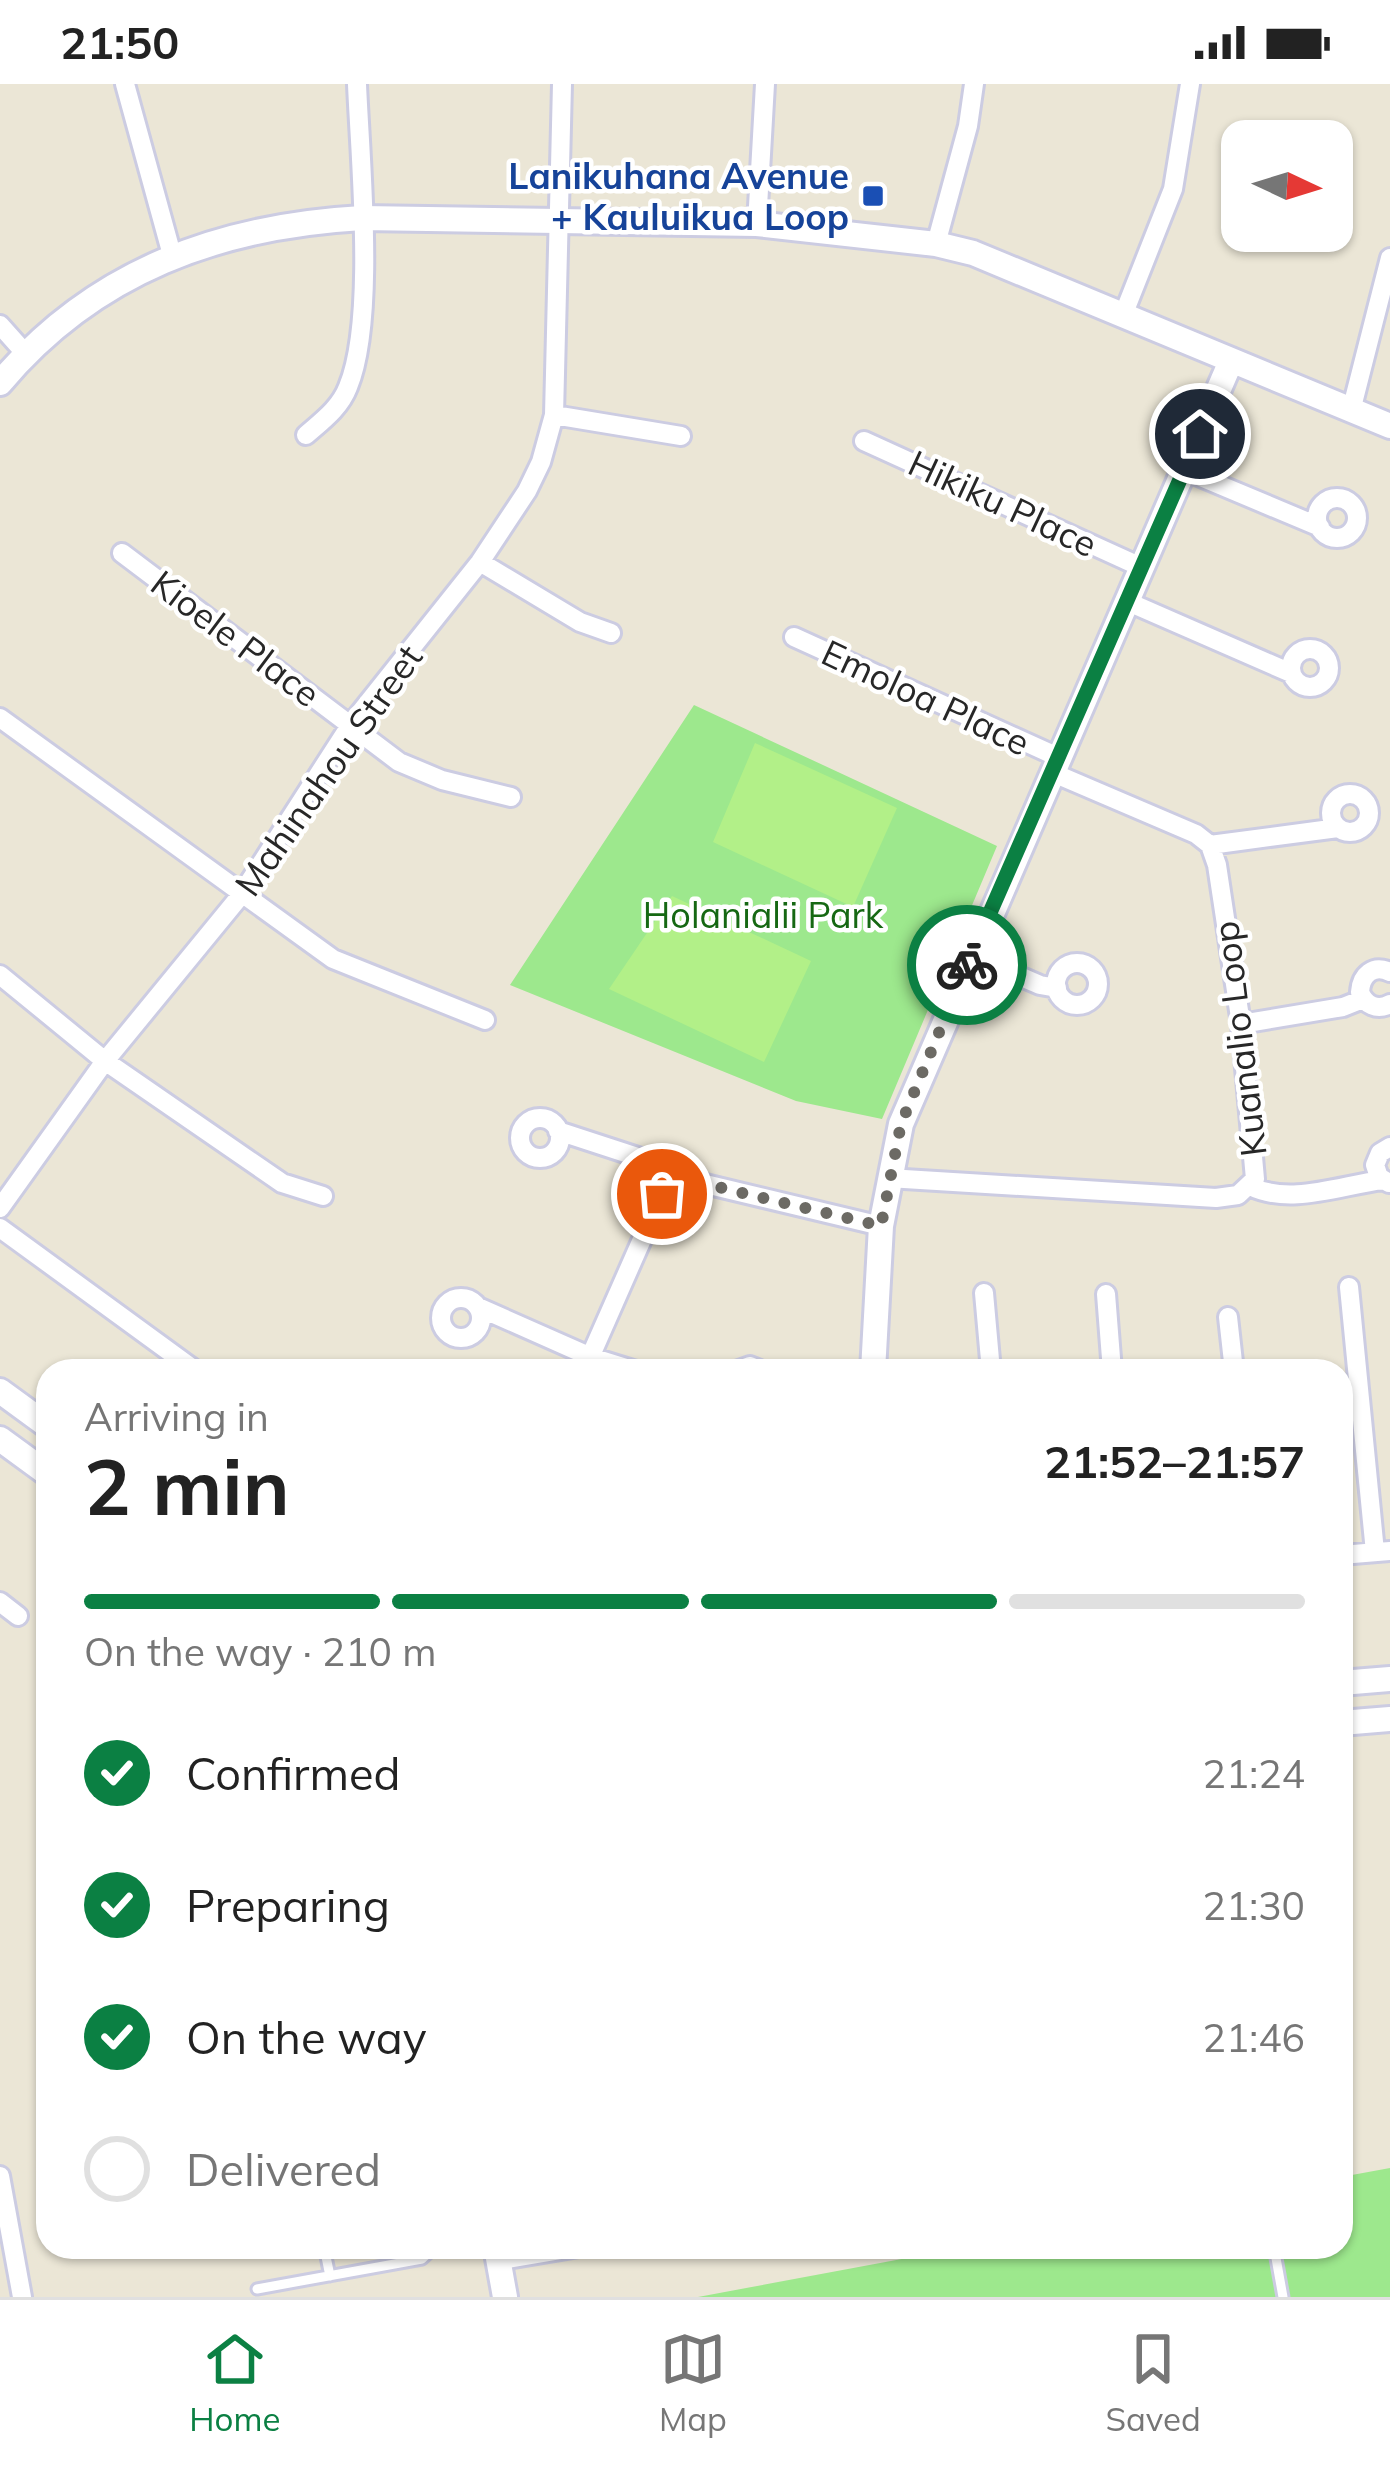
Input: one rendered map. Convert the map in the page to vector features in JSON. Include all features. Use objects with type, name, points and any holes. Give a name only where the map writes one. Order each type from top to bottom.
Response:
[{"type":"street","points":[[125,84],[172,255]]},
{"type":"street","points":[[306,435],[332,413],[347,392],[357,360],[362,218],[357,84]]},
{"type":"street","name":"Mahinahou Street","points":[[0,1208],[105,1061],[241,895],[351,724],[480,562],[541,461],[554,415],[562,84]]},
{"type":"street","points":[[757,224],[764,84]]},
{"type":"street","points":[[936,244],[968,126],[974,84]]},
{"type":"street","points":[[1124,313],[1173,189],[1190,84]]},
{"type":"street","points":[[0,383],[25,353],[75,311],[172,255],[237,234],[308,221],[362,218],[757,224],[936,244],[1027,273],[1390,426]]},
{"type":"street","points":[[1351,411],[1390,258]]},
{"type":"street","points":[[0,325],[25,353]]},
{"type":"street","points":[[874,1359],[881,1226],[901,1124],[1231,362]]},
{"type":"street","points":[[554,415],[681,436]]},
{"type":"street","name":"Hikiku Place","points":[[864,441],[1141,567]]},
{"type":"street","points":[[1184,470],[1320,527]]},
{"type":"street","name":"Kioele Place","points":[[122,553],[399,762],[442,780],[511,797]]},
{"type":"street","points":[[480,562],[580,622],[611,633]]},
{"type":"street","points":[[1126,601],[1291,673]]},
{"type":"street","name":"Emoloa Place","points":[[794,637],[1054,764]]},
{"type":"street","points":[[0,718],[333,959],[485,1020]]},
{"type":"street","points":[[1054,764],[1210,845],[1338,828]]},
{"type":"street","name":"Kuanalio Loop","points":[[888,1178],[1200,1198],[1238,1195],[1250,1186],[1256,1166],[1241,1024],[1210,845]]},
{"type":"street","points":[[971,955],[1040,986],[1057,988]]},
{"type":"street","points":[[1390,972],[1381,969],[1366,974],[1360,984],[1363,999],[1376,1007],[1390,1004]]},
{"type":"street","points":[[0,975],[105,1061],[282,1183],[323,1196]]},
{"type":"street","points":[[1241,1024],[1343,1007],[1363,999]]},
{"type":"street","points":[[558,1131],[656,1163],[672,1183]]},
{"type":"street","points":[[1386,1181],[1376,1171],[1377,1158],[1390,1148]]},
{"type":"street","points":[[1250,1186],[1285,1196],[1386,1181]]},
{"type":"street","points":[[589,1359],[662,1194],[672,1183],[701,1183],[881,1226]]},
{"type":"street","points":[[0,1228],[180,1359]]},
{"type":"street","points":[[1348,1287],[1382,1551]]},
{"type":"street","points":[[984,1293],[991,1359]]},
{"type":"street","points":[[1106,1294],[1111,1359]]},
{"type":"street","points":[[478,1307],[577,1359]]},
{"type":"street","points":[[1228,1317],[1233,1359]]},
{"type":"street","points":[[0,1391],[36,1417]]},
{"type":"street","points":[[0,1439],[36,1465]]},
{"type":"street","points":[[0,1602],[18,1616]]},
{"type":"street","points":[[1353,1683],[1390,1679]]},
{"type":"street","points":[[1353,1722],[1390,1719]]},
{"type":"street","points":[[0,2176],[22,2295],[1,2297]]},
{"type":"street","points":[[499,2259],[505,2297]]},
{"type":"lane","points":[[326,2259],[329,2276]]},
{"type":"lane","points":[[256,2289],[422,2259]]},
{"type":"lane","points":[[1276,2259],[1283,2297]]},
{"type":"green space","name":"Holanialii Park","points":[[694,705],[997,846],[882,1119],[796,1101],[510,985]]},
{"type":"green space","points":[[755,743],[897,808],[853,907],[713,842]]},
{"type":"green space","points":[[672,896],[811,961],[764,1062],[609,989]]},
{"type":"green space","points":[[1390,2168],[1390,2297],[698,2297],[902,2259],[1353,2259],[1353,2175]]},
{"type":"way so far","points":[[662,1194],[672,1183],[684,1180],[881,1226],[901,1124],[967,965]]},
{"type":"place","name":"Lanikuhana Avenue + Kauluikua Loop","points":[[873,196]]},
{"type":"route","points":[[967,965],[1200,434]]}]
